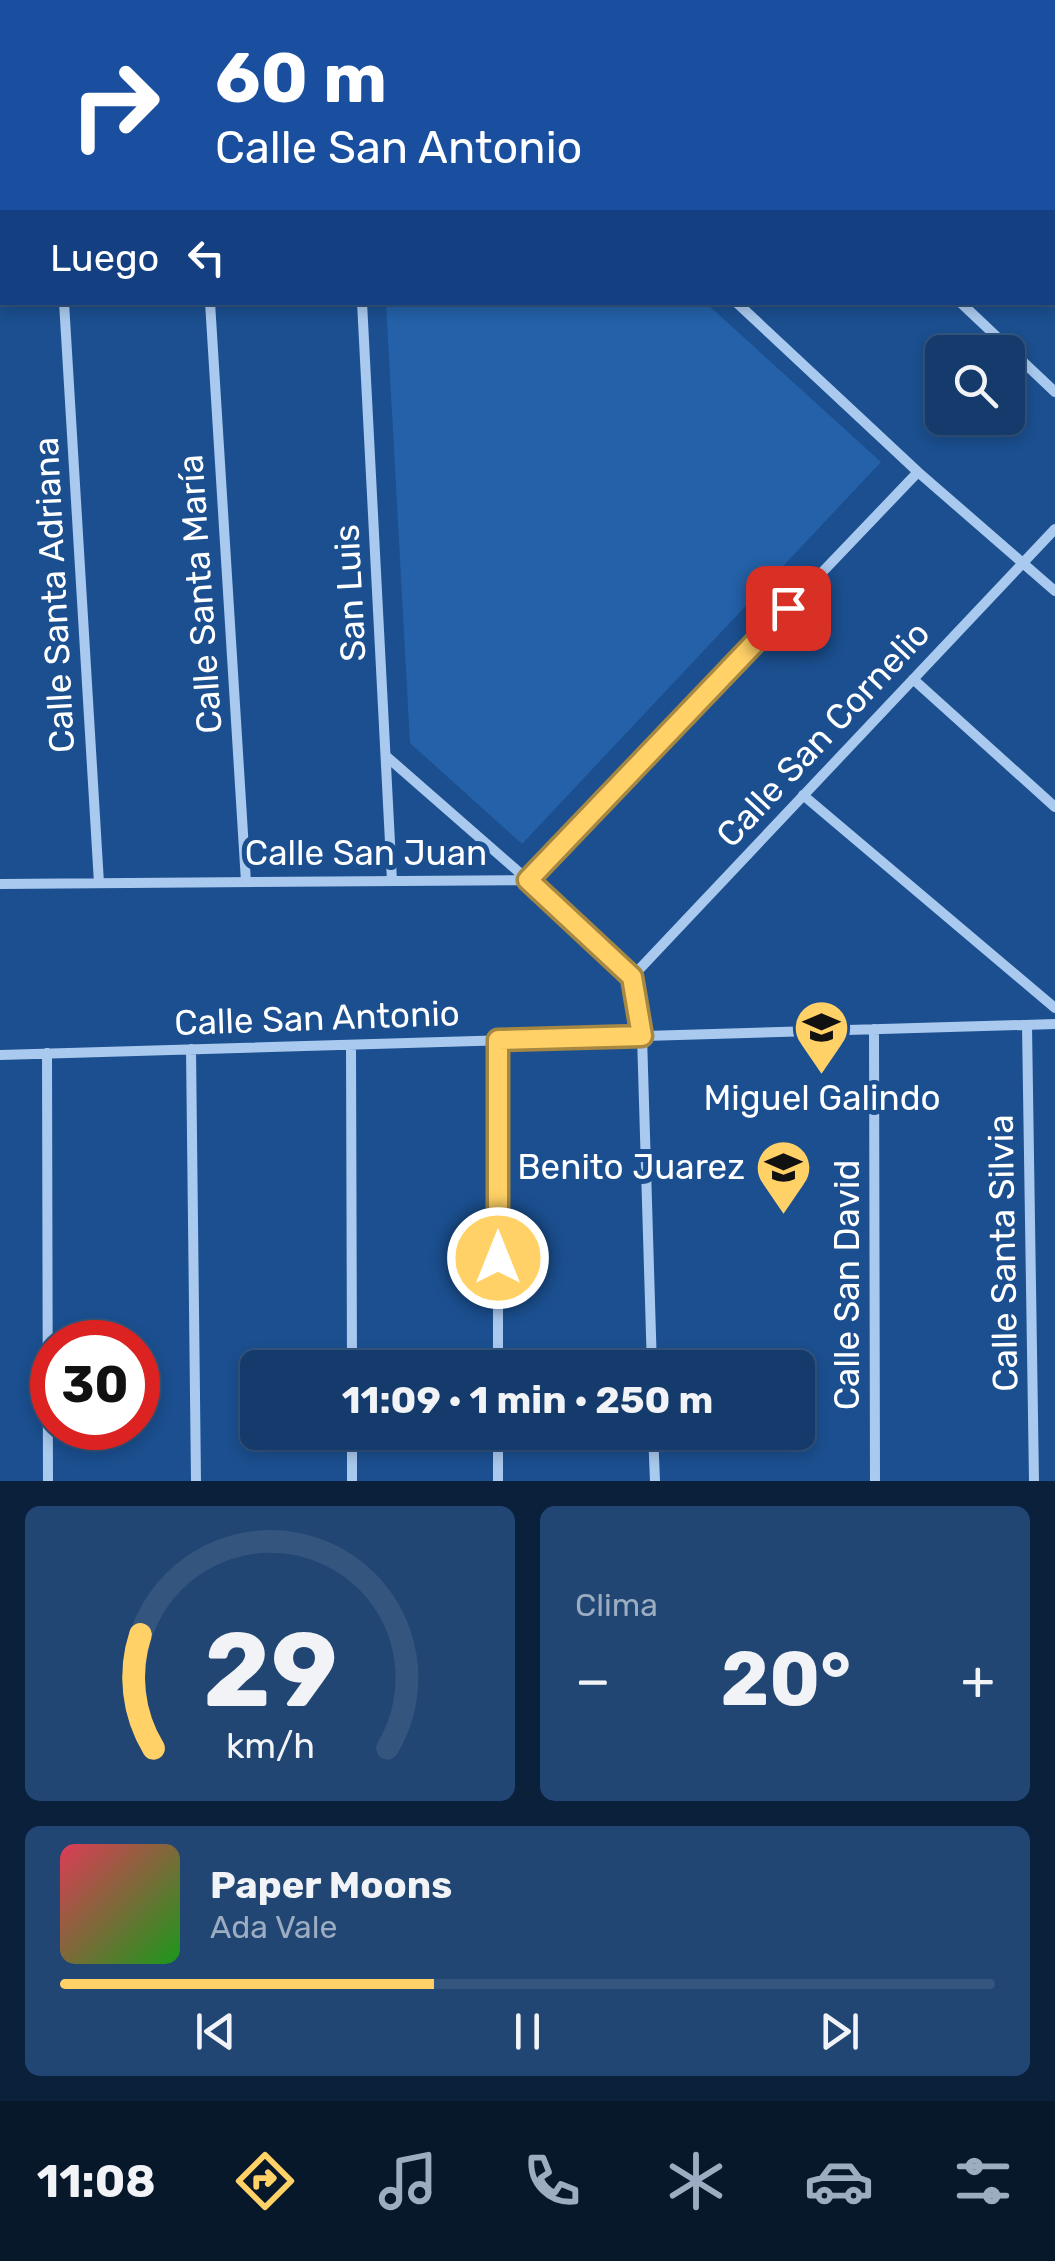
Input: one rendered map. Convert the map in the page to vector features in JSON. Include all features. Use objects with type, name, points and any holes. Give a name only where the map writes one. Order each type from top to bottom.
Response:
[{"type":"street","name":"Calle Santa Adriana","points":[[64,305],[99,883]]},
{"type":"street","name":"Calle Santa María","points":[[210,305],[246,882]]},
{"type":"street","name":"San Luis","points":[[362,305],[392,881]]},
{"type":"street","points":[[739,305],[918,472],[1055,591]]},
{"type":"street","points":[[963,305],[1055,392]]},
{"type":"street","name":"Calle San Juan","points":[[0,884],[528,880],[918,472]]},
{"type":"street","name":"Calle San Cornelio","points":[[632,977],[1055,529]]},
{"type":"street","points":[[913,679],[1055,808]]},
{"type":"street","points":[[386,756],[632,977],[642,1036],[651,1350]]},
{"type":"street","points":[[803,795],[1055,1008]]},
{"type":"street","name":"Calle San Antonio","points":[[0,1055],[1055,1024]]},
{"type":"street","name":"Calle Santa Silvia","points":[[1027,1025],[1034,1481]]},
{"type":"street","name":"Calle San David","points":[[874,1029],[876,1481]]},
{"type":"street","points":[[498,1040],[498,1350]]},
{"type":"street","points":[[351,1045],[352,1350]]},
{"type":"street","points":[[191,1050],[196,1481]]},
{"type":"street","points":[[48,1053],[48,1481]]},
{"type":"street","points":[[352,1450],[352,1481]]},
{"type":"street","points":[[498,1450],[498,1481]]},
{"type":"street","points":[[654,1450],[655,1481]]},
{"type":"shaded area","points":[[386,305],[708,305],[881,462],[522,844],[410,743]]},
{"type":"place","name":"Miguel Galindo","points":[[822,1076]]},
{"type":"place","name":"Benito Juarez","points":[[784,1216]]},
{"type":"route","points":[[498,1258],[498,1040],[642,1036],[632,977],[528,880],[788,608]]}]
